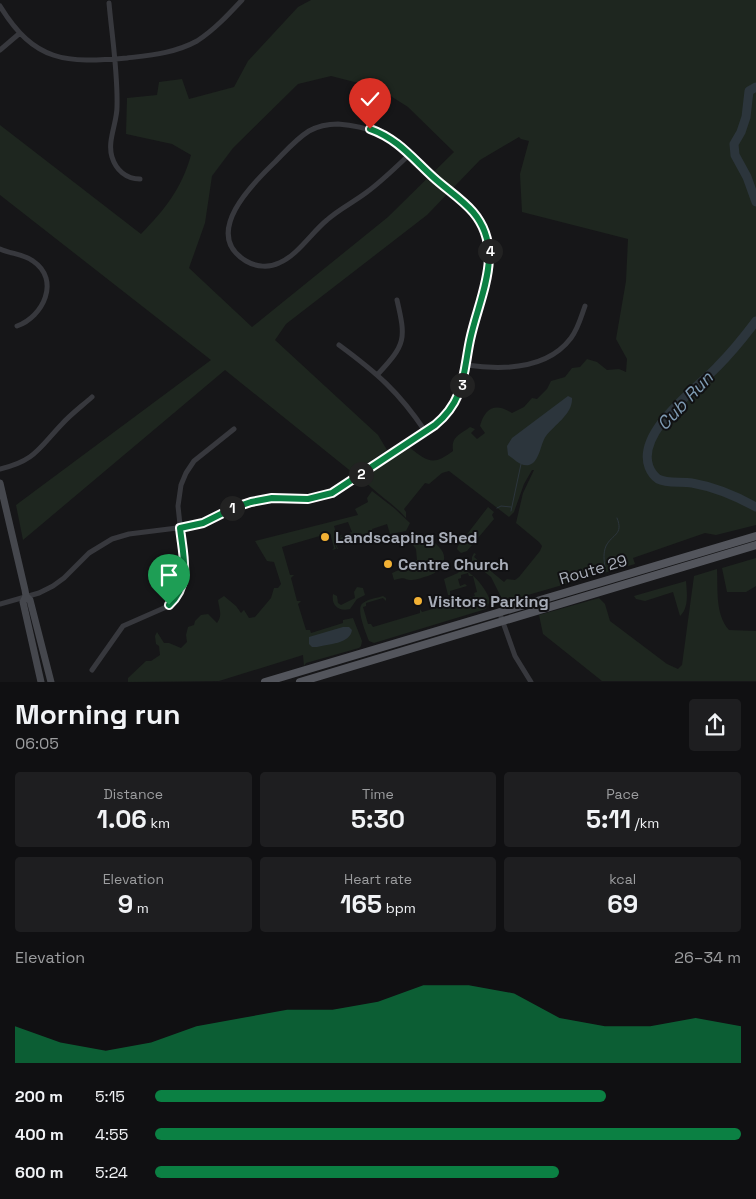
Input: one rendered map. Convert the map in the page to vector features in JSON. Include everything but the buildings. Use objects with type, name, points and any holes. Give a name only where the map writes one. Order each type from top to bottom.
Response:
[{"type":"main road","points":[[0,483],[26,596],[30,600],[51,682]]},
{"type":"main road","name":"Route 29","points":[[265,682],[756,536]]},
{"type":"main road","name":"Route 29","points":[[300,682],[756,545]]},
{"type":"main road","points":[[26,596],[23,602],[41,682]]},
{"type":"street","points":[[4,0],[0,4],[20,34],[39,48],[62,58],[83,61],[156,55],[184,47],[201,38],[218,25],[242,0]]},
{"type":"street","points":[[109,3],[118,107],[111,143],[111,154],[116,166],[124,175],[133,179],[140,179]]},
{"type":"street","points":[[0,50],[20,34]]},
{"type":"street","points":[[0,604],[53,586],[90,553],[112,539],[129,534],[180,528],[203,523],[233,508],[251,502],[272,498],[308,499],[332,493],[441,420],[454,405],[462,388],[473,329],[489,273],[490,256],[488,240],[473,212],[410,154],[390,138],[370,129],[338,124],[326,125],[311,130],[297,140],[259,178],[231,217],[229,230],[234,248],[244,259],[258,265],[270,266],[283,262],[327,220],[369,191],[410,154]]},
{"type":"street","points":[[0,249],[34,261],[40,267],[46,279],[47,292],[44,302],[29,320],[17,326]]},
{"type":"street","points":[[378,374],[396,353],[402,340],[403,324],[397,300]]},
{"type":"street","points":[[466,365],[494,369],[511,368],[530,364],[550,356],[572,336],[585,306]]},
{"type":"street","points":[[339,345],[378,374],[407,405],[425,431]]},
{"type":"street","points":[[0,469],[19,464],[34,456],[64,422],[92,397]]},
{"type":"street","points":[[92,670],[123,626],[164,608],[180,593],[185,572],[178,497],[181,485],[186,473],[198,457],[234,429]]},
{"type":"street","points":[[500,611],[515,656],[531,682]]},
{"type":"shaded area","points":[[311,0],[756,0],[756,525],[716,535],[705,533],[633,558],[635,564],[507,601],[507,599],[504,600],[501,597],[491,577],[472,562],[472,557],[474,553],[476,554],[474,557],[504,582],[507,579],[515,580],[519,577],[540,551],[542,546],[539,542],[516,523],[523,493],[534,470],[532,470],[524,484],[514,512],[509,517],[449,471],[442,473],[429,484],[425,483],[404,509],[406,518],[363,479],[363,477],[409,447],[426,459],[435,460],[446,456],[453,451],[455,439],[470,427],[475,429],[471,433],[477,439],[485,433],[480,426],[488,411],[501,408],[512,413],[524,407],[532,398],[537,399],[547,389],[551,381],[565,377],[572,368],[580,367],[587,359],[597,362],[607,370],[619,369],[626,372],[627,359],[616,339],[626,281],[628,239],[522,212],[520,174],[529,141],[519,137],[480,160],[427,215],[286,324],[275,340],[378,435],[387,450],[353,473],[225,370],[23,540],[16,505],[211,360],[0,195],[0,125],[141,234],[158,216],[177,189],[191,155],[172,144],[126,134],[127,98],[157,95],[159,82],[182,79],[189,99],[234,87],[248,61],[298,7]],"holes":[[[331,76],[378,88],[408,107],[454,152],[388,217],[252,327],[189,268],[205,223],[212,176],[233,148],[298,84]]]},
{"type":"shaded area","points":[[568,396],[572,398],[569,409],[544,439],[538,457],[533,463],[523,465],[508,455],[507,446],[512,438]]},
{"type":"shaded area","points":[[372,491],[410,523],[406,531],[390,534],[387,524],[372,529],[373,532],[344,540],[343,535],[352,532],[348,522],[334,526],[337,536],[342,535],[340,538],[343,537],[336,544],[338,549],[335,544],[337,538],[334,543],[336,549],[332,550],[334,548],[330,533],[282,547],[290,575],[294,575],[291,578],[297,601],[301,601],[298,604],[306,630],[310,630],[311,633],[353,618],[362,641],[359,648],[306,663],[304,666],[303,655],[219,681],[128,682],[128,678],[146,661],[151,661],[160,655],[159,646],[156,644],[155,636],[157,632],[164,643],[181,648],[187,642],[188,627],[194,625],[201,615],[208,614],[217,623],[220,615],[218,600],[224,596],[241,613],[244,610],[249,618],[255,617],[271,598],[274,588],[278,588],[281,584],[274,562],[267,561],[255,541],[358,515],[355,509],[368,502],[367,498]]},
{"type":"shaded area","points":[[488,507],[494,512],[492,515],[494,519],[467,551],[461,553],[457,549],[458,546]]},
{"type":"shaded area","points":[[424,534],[436,543],[442,552],[444,556],[443,564],[428,576],[414,580],[403,578],[394,580],[392,573],[417,560],[416,549],[413,545]]},
{"type":"shaded area","points":[[756,558],[756,586],[746,592],[727,592],[722,568]]},
{"type":"shaded area","points":[[461,569],[465,570],[473,576],[469,576],[468,573],[461,575],[461,578],[458,579],[460,586],[465,584],[467,586],[450,591],[450,595],[448,595],[444,579],[458,573]]},
{"type":"shaded area","points":[[717,569],[719,609],[725,624],[729,630],[756,631],[756,681],[602,681],[543,634],[539,615],[599,598],[605,604],[610,621],[667,664],[678,669],[682,665],[694,576]]},
{"type":"shaded area","points":[[473,576],[486,591],[490,601],[486,609],[374,643],[369,641],[360,610],[363,603],[383,596],[386,598],[386,601],[383,598],[366,603],[366,606],[363,607],[368,624],[371,624],[373,627],[420,613],[420,609],[422,612],[447,605],[448,601],[450,604],[475,596],[474,593],[477,592]]},
{"type":"shaded area","points":[[686,581],[686,605],[680,616],[673,592],[645,601],[636,599],[634,596]]},
{"type":"shaded area","points":[[357,587],[363,588],[365,595],[357,599],[350,609],[346,610],[336,607],[333,601],[333,594],[337,596],[338,603],[341,605],[355,598],[354,592]]},
{"type":"shaded area","points":[[349,627],[352,630],[350,635],[343,641],[317,647],[312,647],[309,644],[309,637]]},
{"type":"waterway","name":"Cub Run","points":[[756,87],[749,91],[746,117],[741,132],[734,144],[735,155],[747,177],[756,202]]},
{"type":"waterway","name":"Cub Run","points":[[756,321],[722,362],[670,412],[651,440],[647,454],[649,467],[658,479],[692,483],[717,489],[756,507]]},
{"type":"waterway","points":[[511,511],[521,464]]},
{"type":"waterway","points":[[497,508],[501,506],[511,507]]},
{"type":"waterway","points":[[601,568],[605,567],[604,554],[606,546],[619,528],[617,518]]},
{"type":"place","name":"Landscaping Shed","points":[[325,537]]},
{"type":"place","name":"Centre Church","points":[[388,564]]},
{"type":"place","name":"Visitors Parking","points":[[418,601]]},
{"type":"route","points":[[169,605],[180,593],[185,578],[180,528],[203,523],[242,504],[272,498],[308,499],[332,493],[435,425],[454,405],[462,388],[473,329],[489,273],[490,248],[486,233],[473,212],[422,168],[402,146],[383,134],[370,129]]}]
